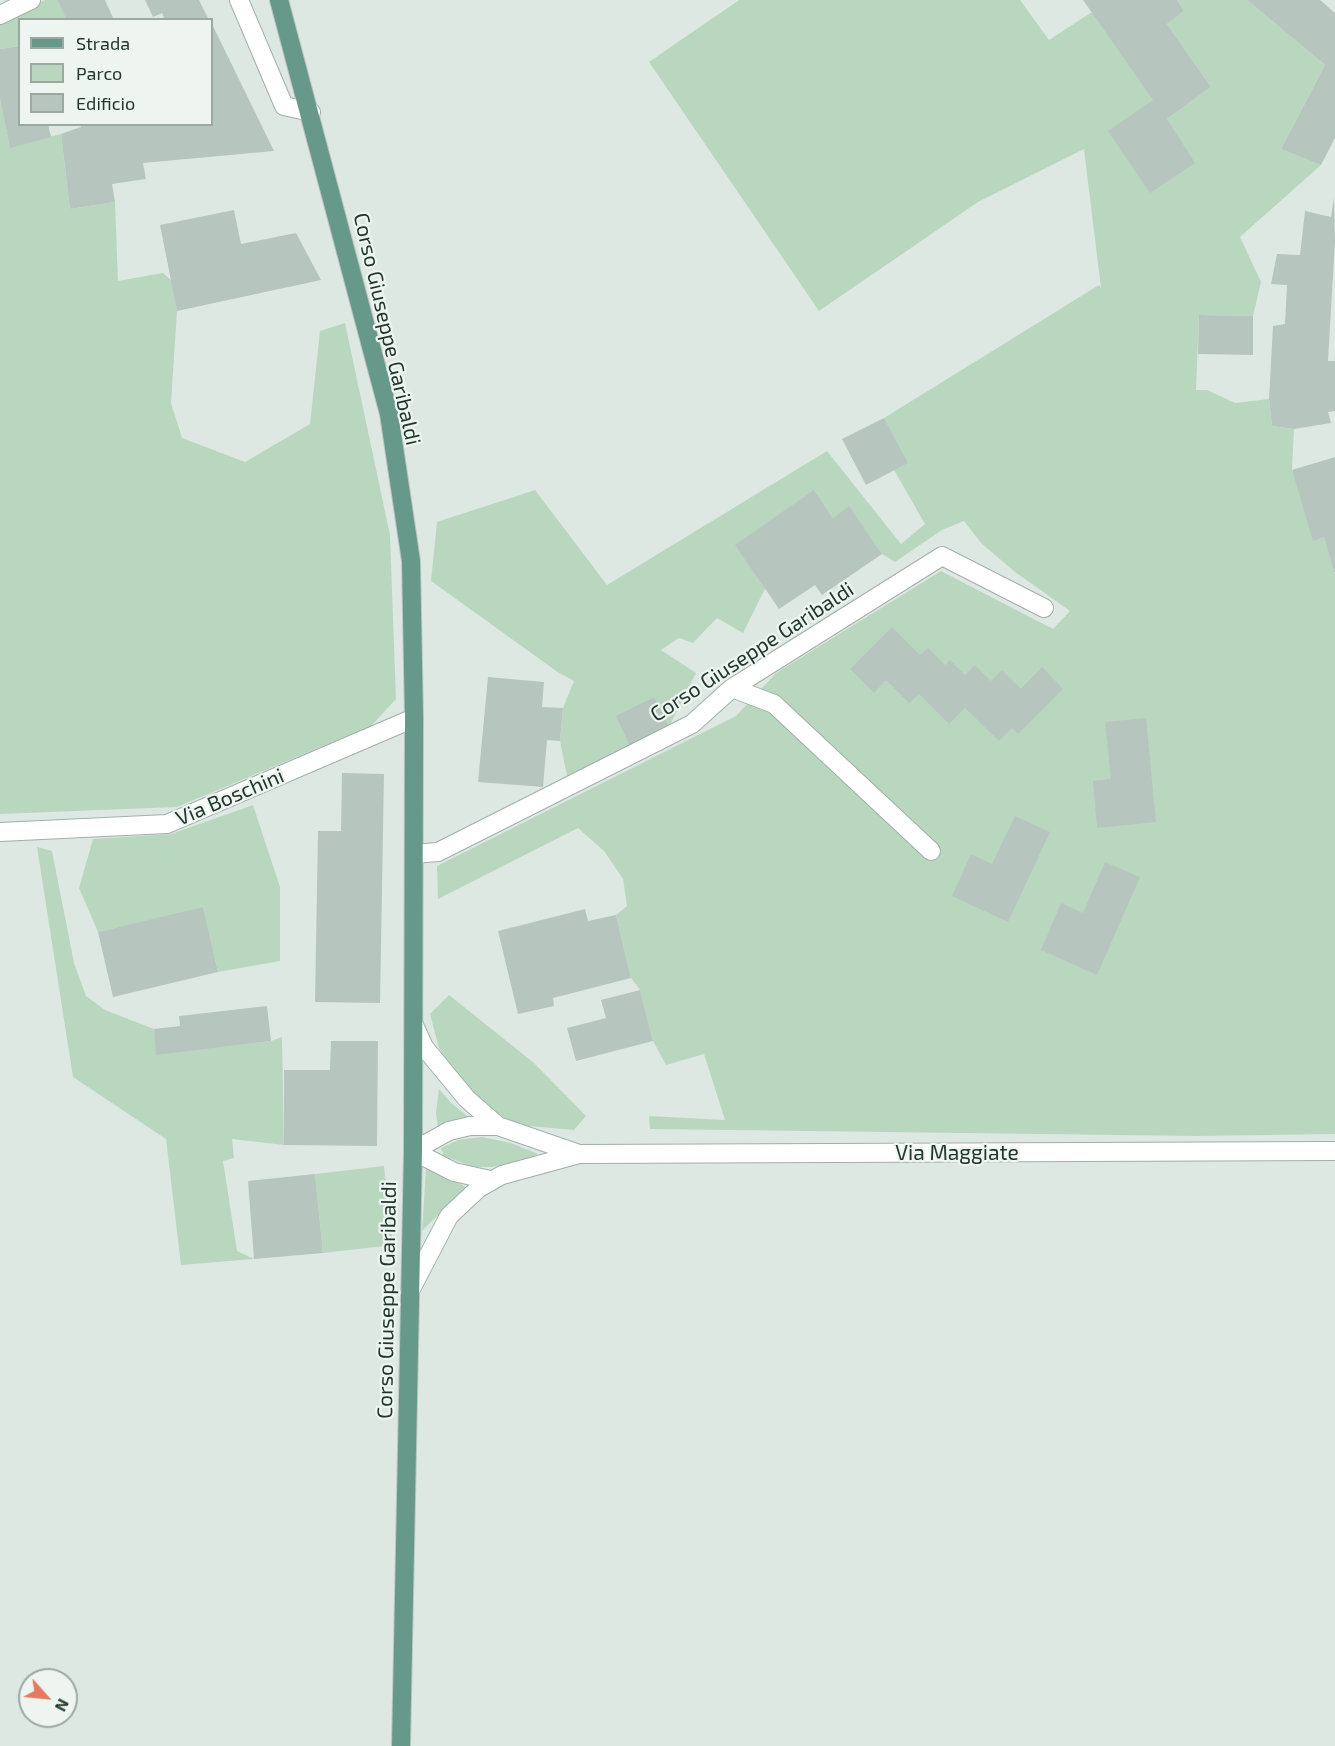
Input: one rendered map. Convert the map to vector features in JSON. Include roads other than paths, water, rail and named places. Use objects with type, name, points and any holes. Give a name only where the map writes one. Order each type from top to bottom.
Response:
[{"type":"main road","name":"Corso Giuseppe Garibaldi","points":[[279,0],[311,112],[388,414],[411,561],[414,718],[413,1151],[401,1746]]},
{"type":"street","points":[[0,15],[31,0]]},
{"type":"street","points":[[239,0],[284,106],[311,112]]},
{"type":"street","name":"Corso Giuseppe Garibaldi","points":[[414,854],[438,852],[692,724],[732,688],[942,556],[1044,608]]},
{"type":"street","points":[[732,688],[774,704],[931,851]]},
{"type":"street","name":"Via Boschini","points":[[0,831],[167,824],[414,718]]},
{"type":"street","name":"Via Maggiate","points":[[414,1025],[424,1047],[467,1099],[498,1126]]},
{"type":"street","name":"Via Maggiate","points":[[413,1151],[449,1131],[470,1126],[498,1126],[579,1154]]},
{"type":"street","points":[[413,1151],[454,1172],[490,1180]]},
{"type":"street","name":"Via Maggiate","points":[[410,1290],[449,1216],[490,1180],[544,1162],[579,1154],[1335,1151]]}]
